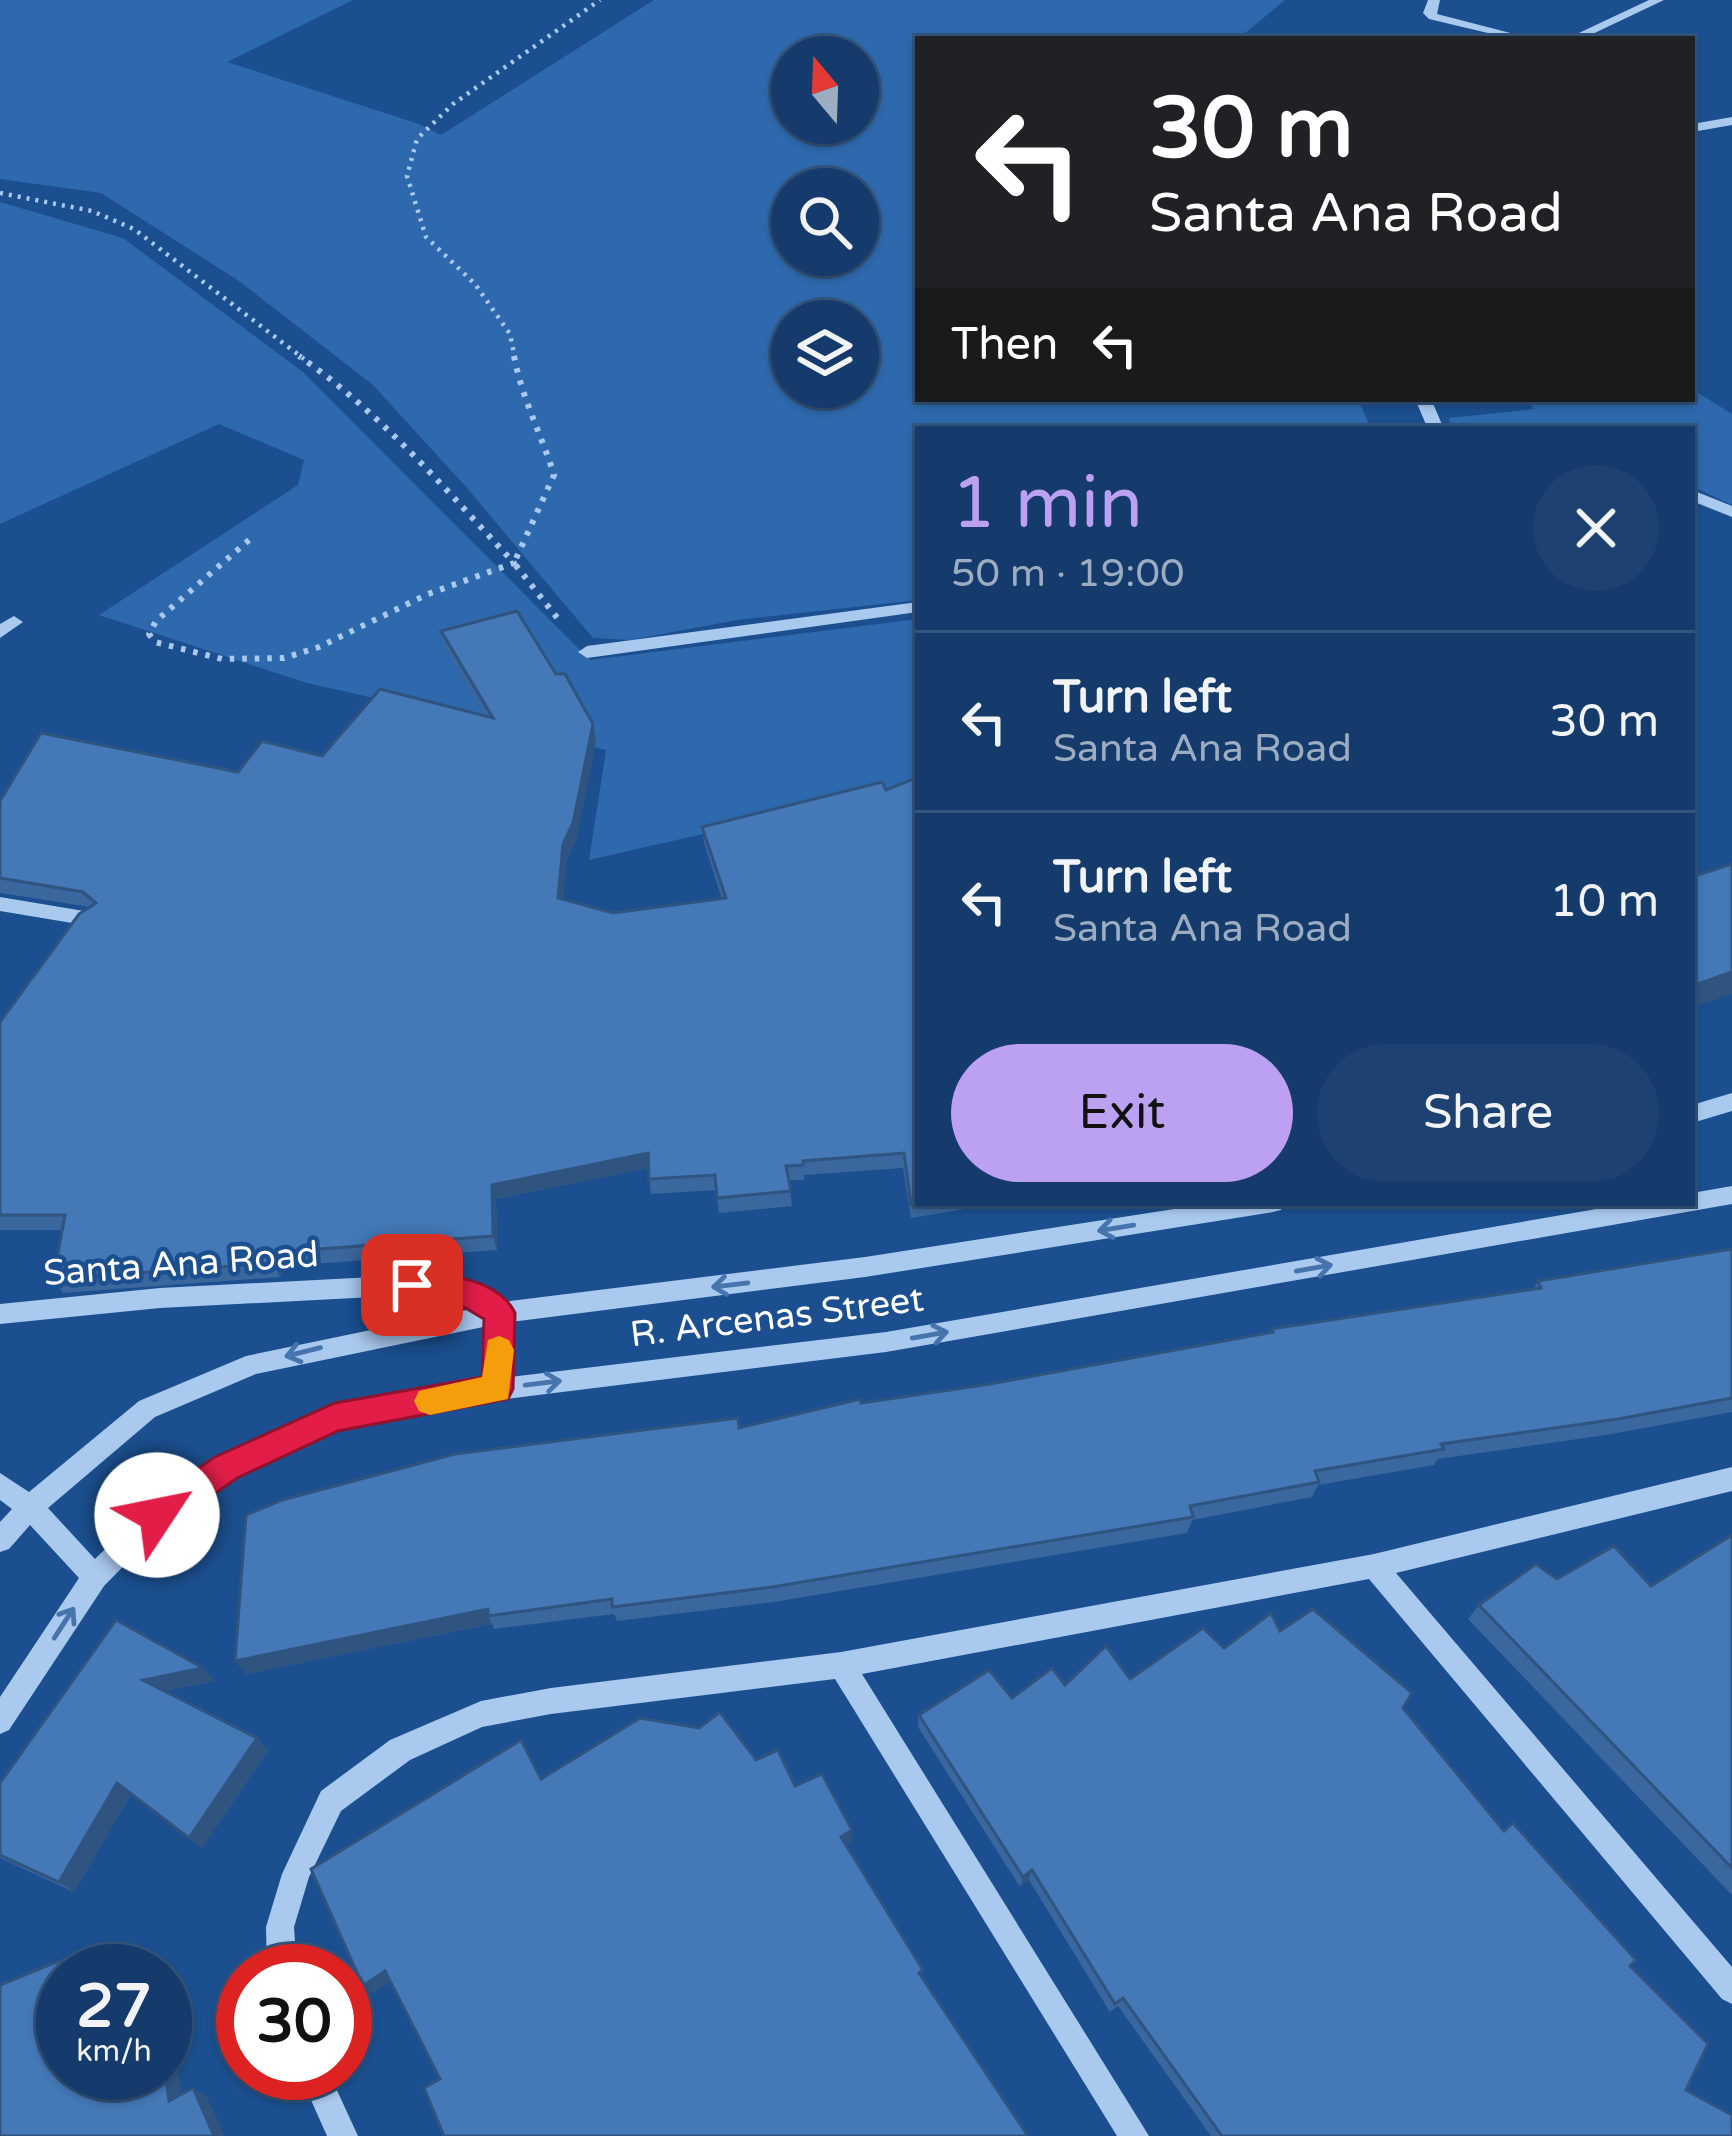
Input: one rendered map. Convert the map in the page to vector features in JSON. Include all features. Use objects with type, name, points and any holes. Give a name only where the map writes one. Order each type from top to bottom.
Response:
[{"type":"street","points":[[1434,0],[1429,13],[1433,16],[1516,36]]},
{"type":"street","points":[[1579,36],[1658,0]]},
{"type":"street","points":[[1695,127],[1732,121]]},
{"type":"street","points":[[1695,496],[1732,512]]},
{"type":"street","points":[[587,652],[915,608]]},
{"type":"street","points":[[0,618],[14,622],[0,632]]},
{"type":"street","points":[[0,904],[90,919]]},
{"type":"street","points":[[1695,1113],[1732,1102]]},
{"type":"street","name":"R. Arcenas Street","points":[[1695,1201],[1732,1195]]},
{"type":"street","name":"R. Arcenas Street","points":[[0,1540],[30,1507],[147,1409],[254,1364],[500,1313],[866,1268],[1254,1206]]},
{"type":"street","name":"R. Arcenas Street","points":[[0,1721],[95,1577],[157,1515],[248,1457],[335,1418],[497,1389],[886,1342],[1665,1206]]},
{"type":"street","name":"Santa Ana Road","points":[[0,1314],[160,1298],[412,1285],[457,1288],[500,1313]]},
{"type":"street","points":[[497,1389],[500,1313]]},
{"type":"street","points":[[281,1944],[280,1927],[296,1874],[331,1802],[400,1750],[481,1714],[841,1665],[1375,1566],[1732,1479]]},
{"type":"street","points":[[0,1486],[30,1507],[95,1577]]},
{"type":"street","points":[[1375,1566],[1732,1989]]},
{"type":"street","points":[[841,1665],[1134,2136]]},
{"type":"street","points":[[326,2100],[343,2136]]},
{"type":"path","points":[[249,540],[156,621],[149,634],[154,642],[206,657],[261,662],[286,658],[326,649],[355,627],[404,604],[514,563],[554,475],[538,423],[522,400],[510,334],[475,284],[426,237],[407,176],[417,139],[452,104],[600,0]]},
{"type":"path","points":[[0,193],[92,211],[134,229],[249,321],[324,373],[435,478],[587,652]]},
{"type":"shaded area","points":[[0,0],[353,0],[227,62],[441,135],[654,0],[1285,0],[1242,36],[915,36],[915,402],[1359,402],[1370,426],[915,426],[915,600],[737,620],[630,640],[593,638],[373,385],[239,281],[101,193],[0,179]]},
{"type":"shaded area","points":[[0,202],[123,238],[303,372],[590,660],[915,619],[915,786],[589,860],[606,750],[307,683],[99,615],[298,485],[304,460],[219,424],[0,524]]},
{"type":"shaded area","points":[[1695,391],[1732,414],[1732,505],[1695,487],[1695,426],[1450,426],[1449,418],[1535,409],[1527,402],[1695,402]]},
{"type":"building","points":[[517,611],[556,674],[565,674],[593,724],[573,823],[563,844],[558,898],[613,913],[726,898],[702,827],[882,782],[886,790],[915,778],[915,1203],[911,1204],[904,1153],[803,1161],[803,1165],[786,1166],[791,1191],[717,1198],[715,1175],[649,1179],[648,1153],[492,1185],[493,1236],[280,1252],[273,1263],[53,1279],[65,1215],[0,1215],[0,1022],[79,914],[96,903],[83,892],[0,878],[0,801],[41,733],[238,772],[262,741],[322,756],[380,689],[493,718],[441,631]]},
{"type":"building","points":[[1732,864],[1732,972],[1695,985],[1695,876]]},
{"type":"building","points":[[1732,1249],[1732,1398],[1441,1444],[1444,1449],[1315,1471],[1319,1482],[1190,1506],[1193,1517],[772,1587],[612,1607],[612,1599],[488,1616],[488,1609],[235,1661],[246,1515],[282,1500],[455,1454],[738,1418],[739,1428],[860,1399],[861,1403],[990,1384],[1273,1332],[1271,1329],[1541,1288],[1538,1281]]},
{"type":"building","points":[[1732,1535],[1732,1868],[1479,1605],[1536,1564],[1557,1579],[1614,1546],[1651,1586]]},
{"type":"building","points":[[1313,1609],[1412,1693],[1403,1708],[1504,1831],[1513,1823],[1636,1960],[1630,1966],[1708,2044],[1686,2090],[1732,2115],[1732,2136],[1222,2136],[1123,1998],[1115,2004],[1032,1870],[1023,1877],[919,1715],[989,1670],[1012,1698],[1052,1668],[1065,1685],[1106,1646],[1130,1679],[1203,1628],[1224,1648],[1271,1613],[1280,1631]]},
{"type":"building","points":[[116,1620],[203,1668],[143,1680],[257,1738],[189,1838],[117,1783],[59,1882],[0,1855],[0,1783]]},
{"type":"building","points":[[720,1712],[756,1760],[778,1750],[795,1786],[822,1774],[852,1830],[841,1837],[923,1970],[919,1973],[1028,2136],[444,2136],[424,2088],[440,2079],[385,1971],[372,1980],[372,1944],[344,1944],[311,1869],[521,1740],[541,1779],[640,1718],[699,1728]]},
{"type":"building","points":[[36,1970],[36,2100],[192,2100],[193,2088],[214,2136],[0,2136],[0,1985]]},
{"type":"slow traffic","points":[[430,1401],[497,1389],[499,1350]]},
{"type":"route","points":[[157,1515],[226,1468],[335,1418],[497,1389],[500,1313],[457,1288],[412,1285]]}]
